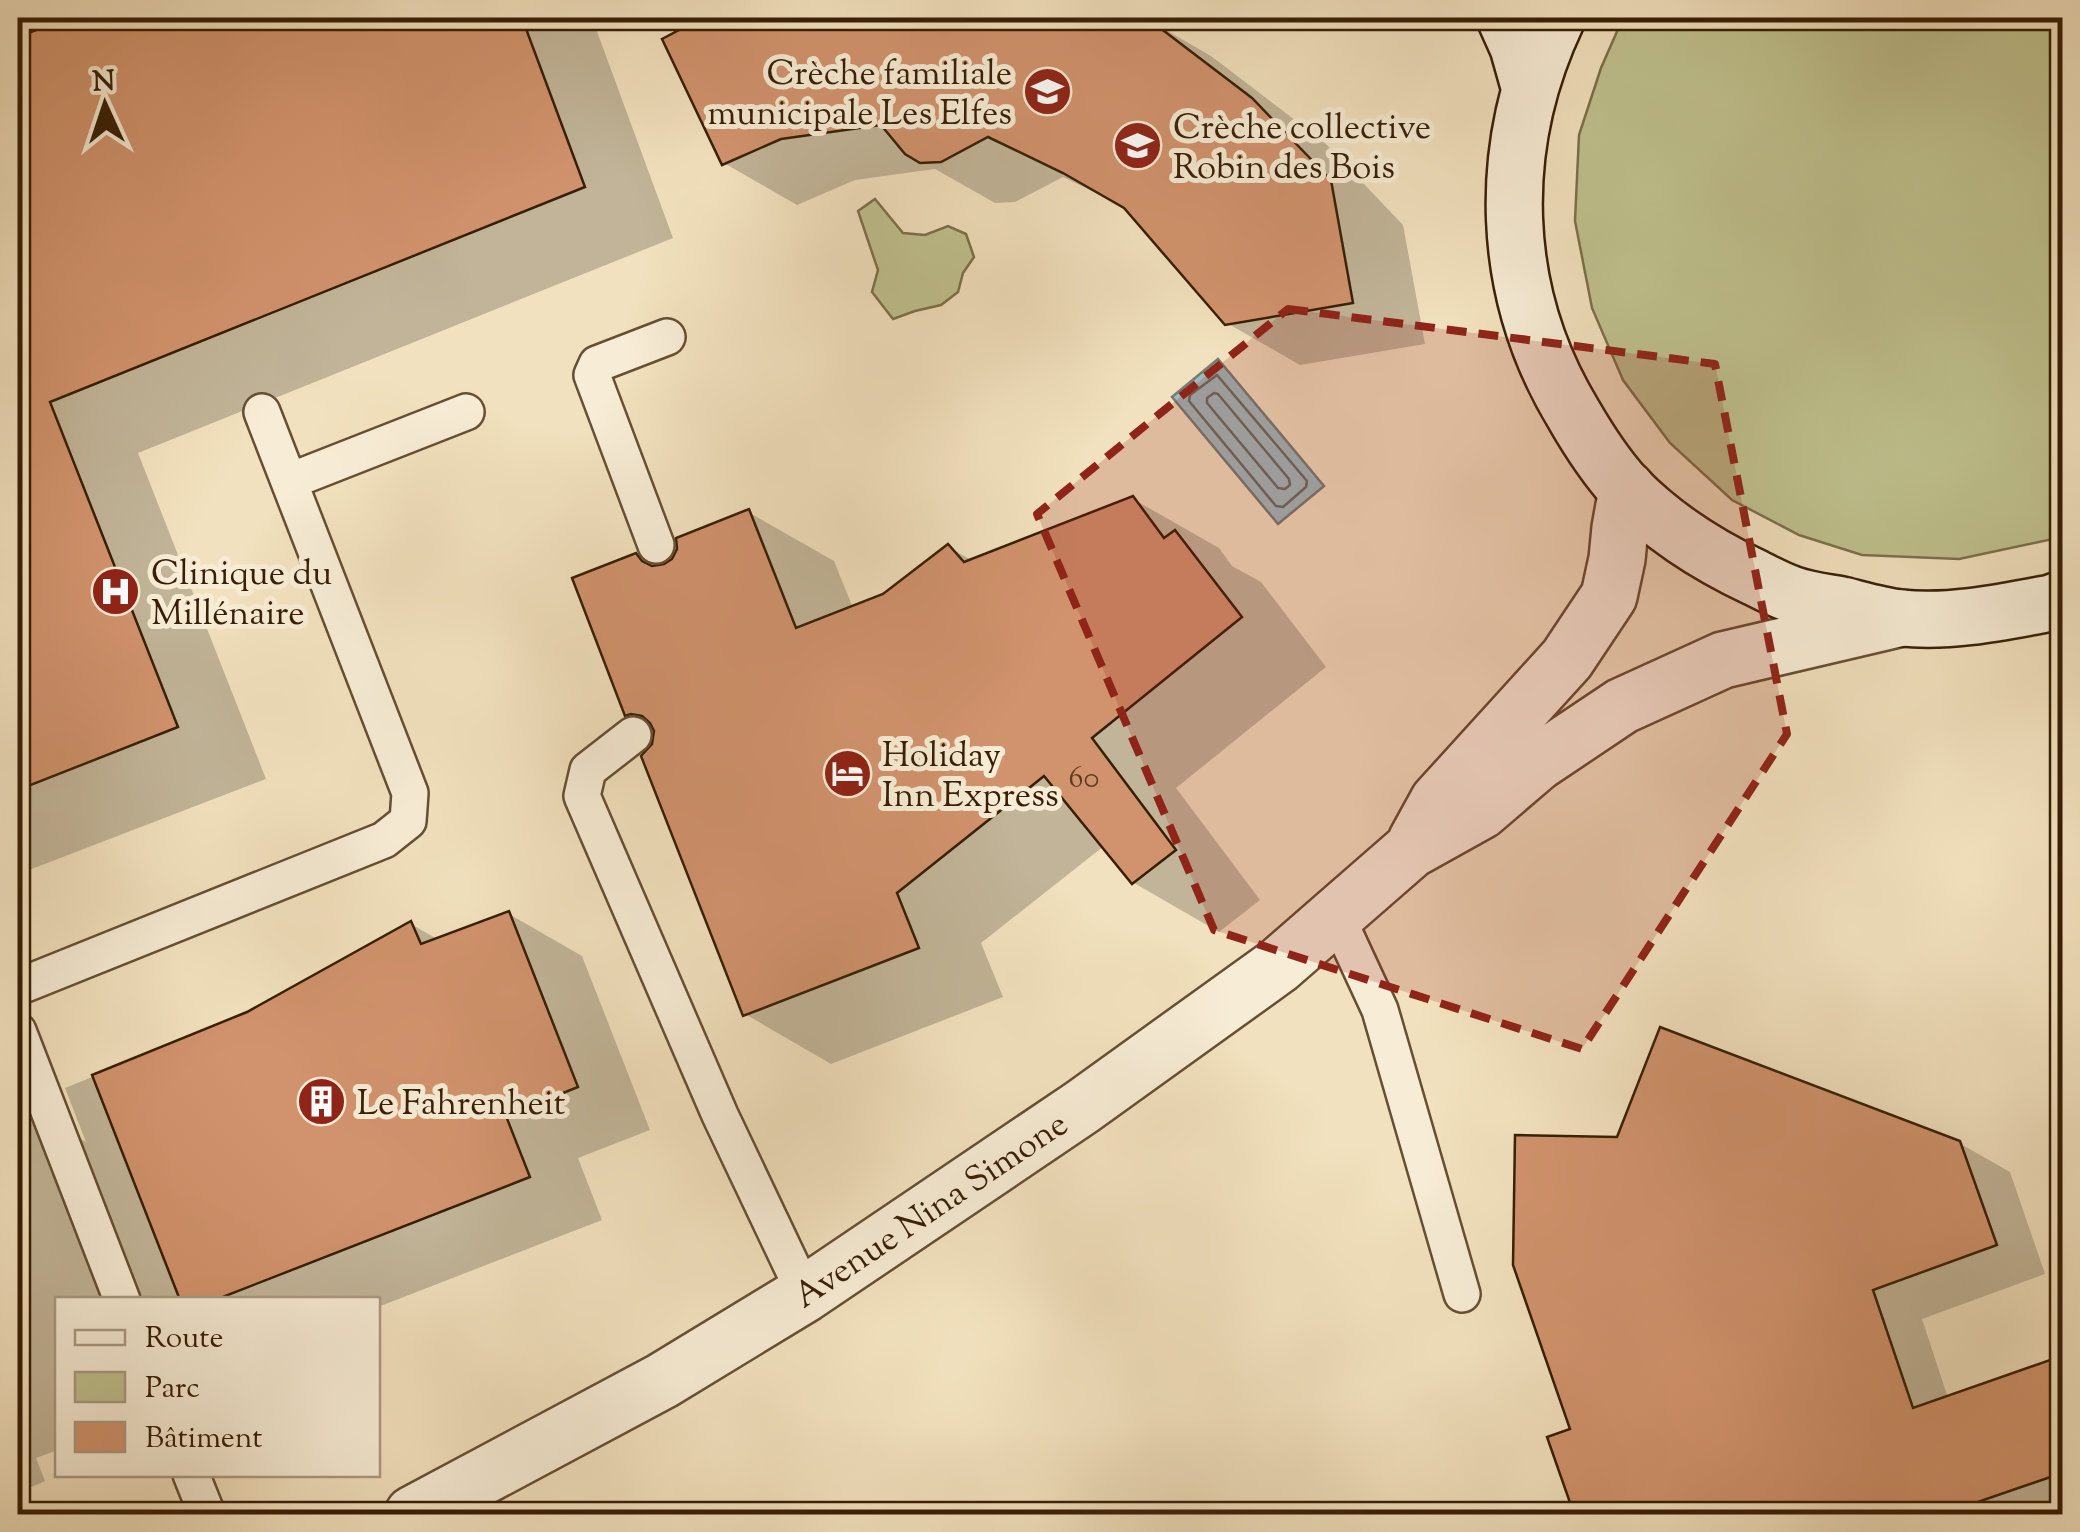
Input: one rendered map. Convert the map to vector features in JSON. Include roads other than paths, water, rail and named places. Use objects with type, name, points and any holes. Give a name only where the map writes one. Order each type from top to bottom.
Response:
[{"type":"street","points":[[1505,18],[1529,86]]},
{"type":"street","points":[[1556,18],[1529,86],[1516,148],[1513,211],[1519,274],[1535,336],[1560,393],[1593,447],[1627,489],[1692,543],[1792,595],[1902,618],[1978,617],[2059,604]]},
{"type":"street","name":"Avenue Nina Simone","points":[[1412,850],[1438,801],[1567,659],[1608,596],[1618,559],[1627,489]]},
{"type":"street","name":"Avenue Nina Simone","points":[[413,1514],[662,1380],[805,1294],[1082,1108],[1278,966],[1412,850],[1481,811],[1537,763],[1622,706],[1723,660],[1902,618]]},
{"type":"lane","points":[[656,545],[592,375],[597,364],[667,337]]},
{"type":"lane","points":[[18,988],[384,840],[408,820],[410,793],[262,412]]},
{"type":"lane","points":[[290,481],[466,412]]},
{"type":"lane","points":[[632,735],[588,770],[582,796],[720,1116],[805,1294]]},
{"type":"lane","points":[[1336,915],[1380,1010],[1462,1294]]},
{"type":"lane","points":[[18,1030],[121,1297]]},
{"type":"lane","points":[[191,1477],[207,1514]]},
{"type":"water","points":[[1218,359],[1324,486],[1278,524],[1172,397]]},
{"type":"place","name":"Crèche familiale municipale Les Elfes","points":[[1047,92]]},
{"type":"place","name":"Crèche collective Robin des Bois","points":[[1138,146]]},
{"type":"place","name":"Clinique du Millénaire","points":[[116,592]]},
{"type":"place","name":"Holiday Inn Express","points":[[847,774]]},
{"type":"place","name":"Le Fahrenheit","points":[[322,1102]]}]
